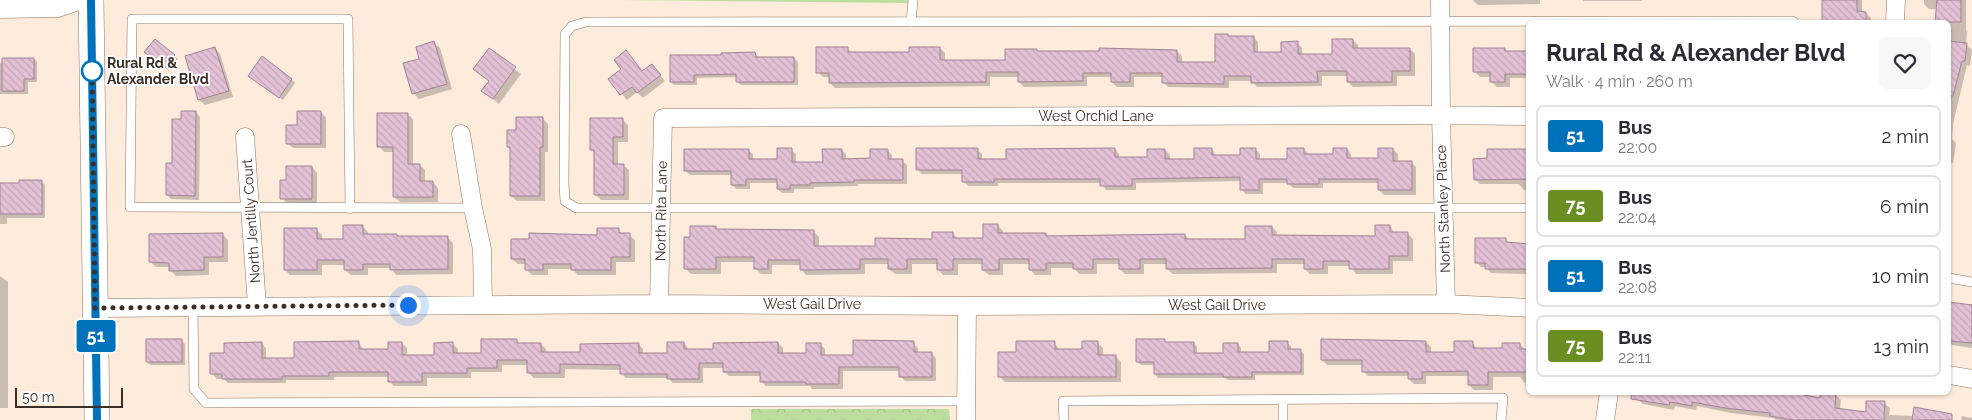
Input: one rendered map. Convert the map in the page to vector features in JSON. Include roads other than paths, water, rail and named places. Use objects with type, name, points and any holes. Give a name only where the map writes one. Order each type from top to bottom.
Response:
[{"type":"main road","points":[[91,0],[97,420]]},
{"type":"street","points":[[0,9],[58,8],[81,0]]},
{"type":"street","name":"North Stanley Place","points":[[1440,0],[1446,304]]},
{"type":"street","points":[[1895,20],[1896,0]]},
{"type":"street","name":"West Orchid Lane","points":[[663,118],[1526,116]]},
{"type":"street","name":"North Rita Lane","points":[[659,304],[663,118]]},
{"type":"street","points":[[461,134],[482,250],[483,305]]},
{"type":"street","name":"North Jentilly Court","points":[[245,137],[257,306]]},
{"type":"street","name":"West Gail Drive","points":[[95,308],[659,304],[966,306],[1446,304],[1526,308]]},
{"type":"street","points":[[966,306],[966,420]]},
{"type":"street","points":[[1951,375],[1972,379]]},
{"type":"street","points":[[1605,420],[1609,395]]},
{"type":"lane","points":[[911,22],[912,0]]},
{"type":"lane","points":[[350,208],[348,19],[132,19],[130,207],[250,208],[350,208],[473,208]]},
{"type":"lane","points":[[1526,21],[586,22],[572,26],[565,34],[564,184],[565,201],[576,208],[1526,208]]},
{"type":"lane","points":[[1951,278],[1972,282]]},
{"type":"lane","points":[[193,306],[194,389],[206,403],[965,401]]},
{"type":"lane","points":[[1064,420],[1064,401],[1503,398],[1501,420]]},
{"type":"lane","points":[[1283,400],[1283,420]]},
{"type":"place","name":"Rural Rd & Alexander Blvd","points":[[92,71]]}]
